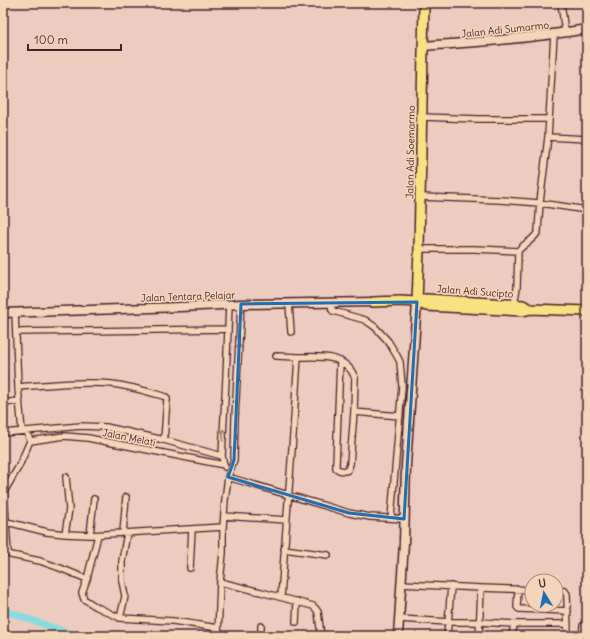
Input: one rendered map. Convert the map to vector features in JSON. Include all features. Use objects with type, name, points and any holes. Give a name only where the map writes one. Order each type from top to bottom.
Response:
[{"type":"main road","name":"Jalan Adi Soemarmo","points":[[417,302],[424,3]]},
{"type":"main road","name":"Jalan Adi Sumarmo","points":[[424,46],[511,39],[587,29]]},
{"type":"main road","name":"Jalan Adi Sucipto","points":[[417,302],[426,299],[514,304],[523,305],[531,309]]},
{"type":"main road","name":"Jalan Adi Sucipto","points":[[373,302],[417,302],[426,306],[523,311],[531,309],[587,311]]},
{"type":"main road","name":"Jalan Tentara Pelajar","points":[[3,313],[241,304],[373,302]]},
{"type":"main road","points":[[398,636],[404,542],[409,416],[417,302]]},
{"type":"street","points":[[561,3],[565,32]]},
{"type":"street","points":[[514,304],[517,288],[518,251],[537,235],[538,231],[548,137],[554,34]]},
{"type":"street","points":[[422,117],[549,119]]},
{"type":"street","points":[[548,137],[587,139]]},
{"type":"street","points":[[420,197],[540,203],[587,210]]},
{"type":"street","points":[[419,249],[518,251]]},
{"type":"street","points":[[289,303],[291,332]]},
{"type":"street","points":[[331,303],[333,312],[365,320],[375,327],[388,341],[400,362],[402,379],[400,416],[391,518]]},
{"type":"street","points":[[218,636],[222,527],[229,474],[234,460],[241,304]]},
{"type":"street","points":[[229,305],[222,456],[224,465],[229,474],[288,495],[349,513],[370,517],[404,519]]},
{"type":"street","points":[[15,312],[19,401],[24,431],[30,441],[19,466],[4,492],[4,521],[7,552],[9,554],[40,561],[87,579]]},
{"type":"street","points":[[16,332],[228,328]]},
{"type":"street","points":[[276,356],[332,358],[340,361],[346,364],[354,375],[354,412],[350,464],[348,470],[342,471],[336,468],[340,361]]},
{"type":"street","points":[[280,597],[298,356]]},
{"type":"street","points":[[18,387],[111,384],[135,388],[164,396],[167,399],[164,440]]},
{"type":"street","points":[[3,403],[19,401]]},
{"type":"street","points":[[354,412],[400,416]]},
{"type":"street","points":[[3,433],[76,426],[106,427],[164,440],[222,456]]},
{"type":"street","name":"Jalan Melati","points":[[30,441],[64,436],[81,437],[224,465]]},
{"type":"street","points":[[65,534],[69,502],[66,477]]},
{"type":"street","points":[[120,618],[125,596],[122,581],[122,562],[125,533],[126,497]]},
{"type":"street","points":[[90,535],[94,499]]},
{"type":"street","points":[[224,516],[286,520]]},
{"type":"street","points":[[4,521],[47,532],[90,535],[222,527]]},
{"type":"street","points":[[190,568],[192,529]]},
{"type":"street","points":[[98,535],[82,593],[84,599],[120,618],[173,621],[218,628]]},
{"type":"street","points":[[284,549],[328,556]]},
{"type":"street","points":[[220,582],[313,606],[318,612],[322,636]]},
{"type":"street","points":[[401,584],[524,590]]},
{"type":"street","points":[[447,636],[451,586]]},
{"type":"street","points":[[479,636],[481,588]]},
{"type":"street","points":[[518,590],[517,607],[519,609],[568,611]]},
{"type":"street","points":[[564,591],[567,594],[568,636]]},
{"type":"street","points":[[296,601],[296,622]]},
{"type":"street","points":[[399,620],[514,624],[568,624]]},
{"type":"street","points":[[512,636],[514,624]]},
{"type":"street","points":[[261,626],[261,636]]},
{"type":"street","points":[[582,636],[583,626]]},
{"type":"highlighted area","points":[[417,302],[404,519],[349,513],[228,477],[234,460],[241,304]]},
{"type":"waterway","points":[[3,610],[77,636]]}]
